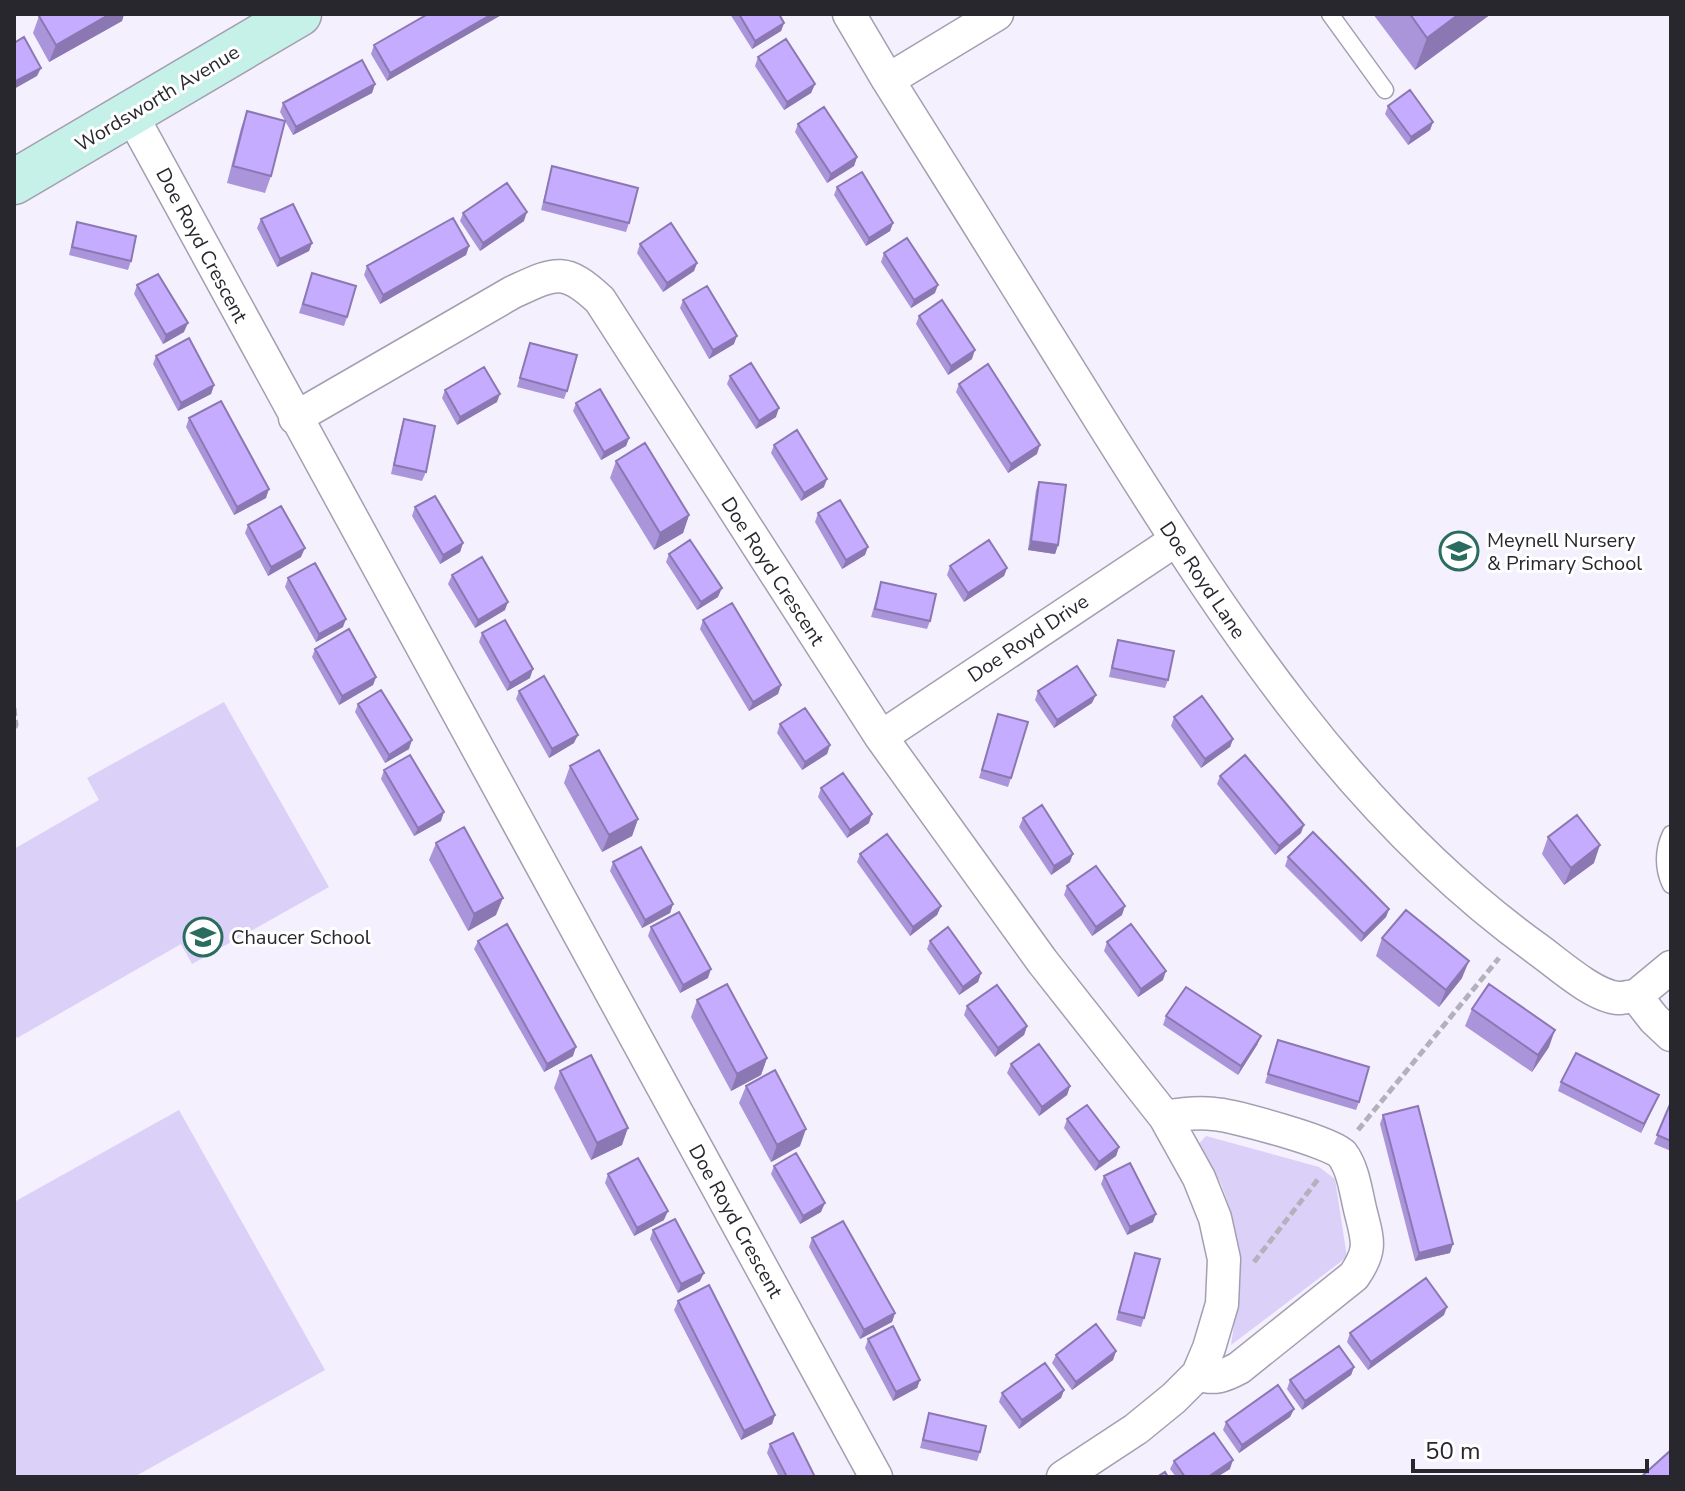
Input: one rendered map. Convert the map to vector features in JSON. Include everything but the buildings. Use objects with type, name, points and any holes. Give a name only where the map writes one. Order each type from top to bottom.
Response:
[{"type":"street","name":"Wordsworth Avenue","points":[[14,182],[299,14]]},
{"type":"street","name":"Doe Royd Lane","points":[[849,14],[1176,540],[1251,651],[1314,735],[1381,810],[1449,876],[1518,935],[1592,988],[1617,998],[1636,996]]},
{"type":"street","points":[[888,80],[997,14]]},
{"type":"street","name":"Doe Royd Crescent","points":[[131,114],[876,1477]]},
{"type":"street","name":"Doe Royd Crescent","points":[[295,418],[513,292],[550,275],[578,280],[600,300],[881,737],[1042,961],[1165,1117],[1199,1178],[1215,1218],[1224,1259],[1222,1304],[1198,1374],[1136,1429],[1063,1477]]},
{"type":"street","name":"Doe Royd Drive","points":[[881,737],[1176,540]]},
{"type":"street","points":[[1671,967],[1636,996],[1671,1035]]},
{"type":"street","points":[[1165,1117],[1185,1113],[1216,1114],[1320,1142],[1341,1151],[1349,1166],[1368,1243],[1365,1260],[1354,1276],[1239,1368],[1222,1377],[1198,1374]]},
{"type":"lane","points":[[1330,14],[1385,90]]},
{"type":"lane","points":[[1671,834],[1665,845],[1665,874],[1671,885]]},
{"type":"path","points":[[14,708],[14,729]]},
{"type":"path","points":[[1222,1304],[1341,1151],[1518,935]]},
{"type":"shaded area","points":[[224,702],[329,887],[192,964],[181,944],[17,1038],[14,1033],[14,849],[99,800],[87,778]]},
{"type":"shaded area","points":[[179,1110],[325,1370],[134,1477],[14,1477],[14,1202]]},
{"type":"shaded area","points":[[1206,1136],[1319,1167],[1335,1179],[1347,1257],[1231,1345],[1236,1305],[1236,1243],[1221,1184],[1196,1147]]},
{"type":"place","name":"Meynell Nursery & Primary School","points":[[1459,551]]},
{"type":"place","name":"Chaucer School","points":[[203,937]]}]
